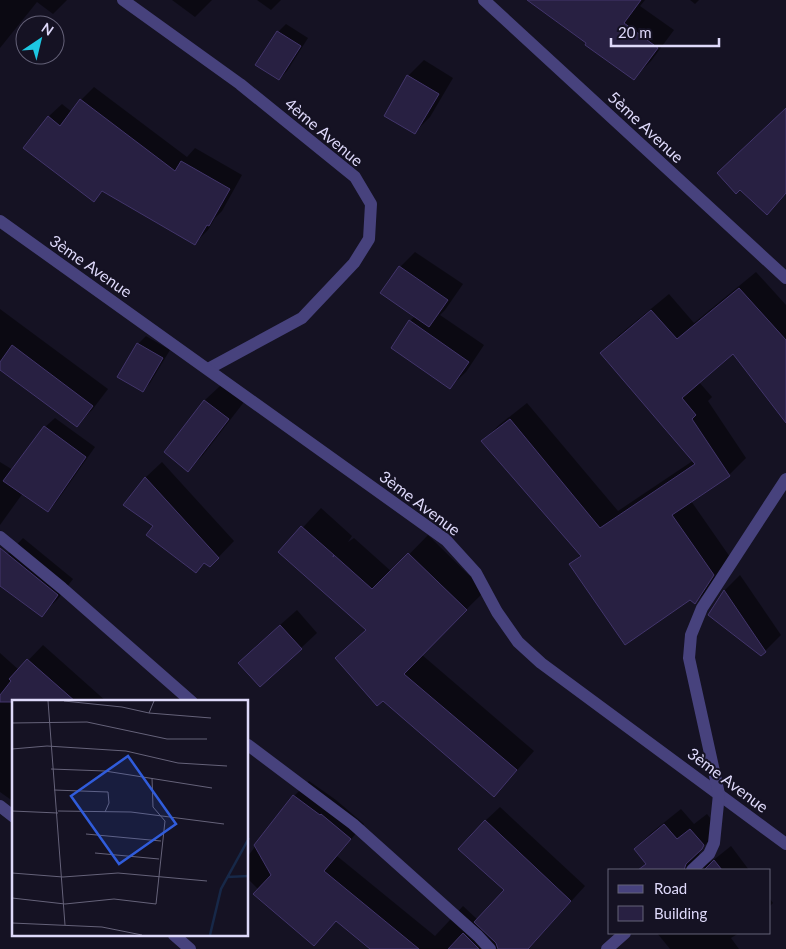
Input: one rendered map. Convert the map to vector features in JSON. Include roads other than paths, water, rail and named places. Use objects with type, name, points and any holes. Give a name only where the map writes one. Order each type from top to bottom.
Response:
[{"type":"street","name":"4ème Avenue","points":[[123,0],[240,84],[354,177],[371,204],[369,239],[354,263],[302,318],[208,369]]},
{"type":"street","name":"5ème Avenue","points":[[484,0],[786,278]]},
{"type":"street","name":"3ème Avenue","points":[[0,221],[446,540],[476,573],[497,612],[518,642],[541,663],[786,844]]},
{"type":"street","points":[[693,869],[710,854],[714,843],[719,794],[689,658],[691,635],[702,608],[786,479]]},
{"type":"street","points":[[0,537],[62,588],[190,700]]},
{"type":"street","points":[[249,746],[353,824],[478,936],[490,949]]},
{"type":"street","points":[[0,806],[12,815]]},
{"type":"street","points":[[607,949],[624,934]]},
{"type":"street","points":[[175,936],[190,949]]}]
